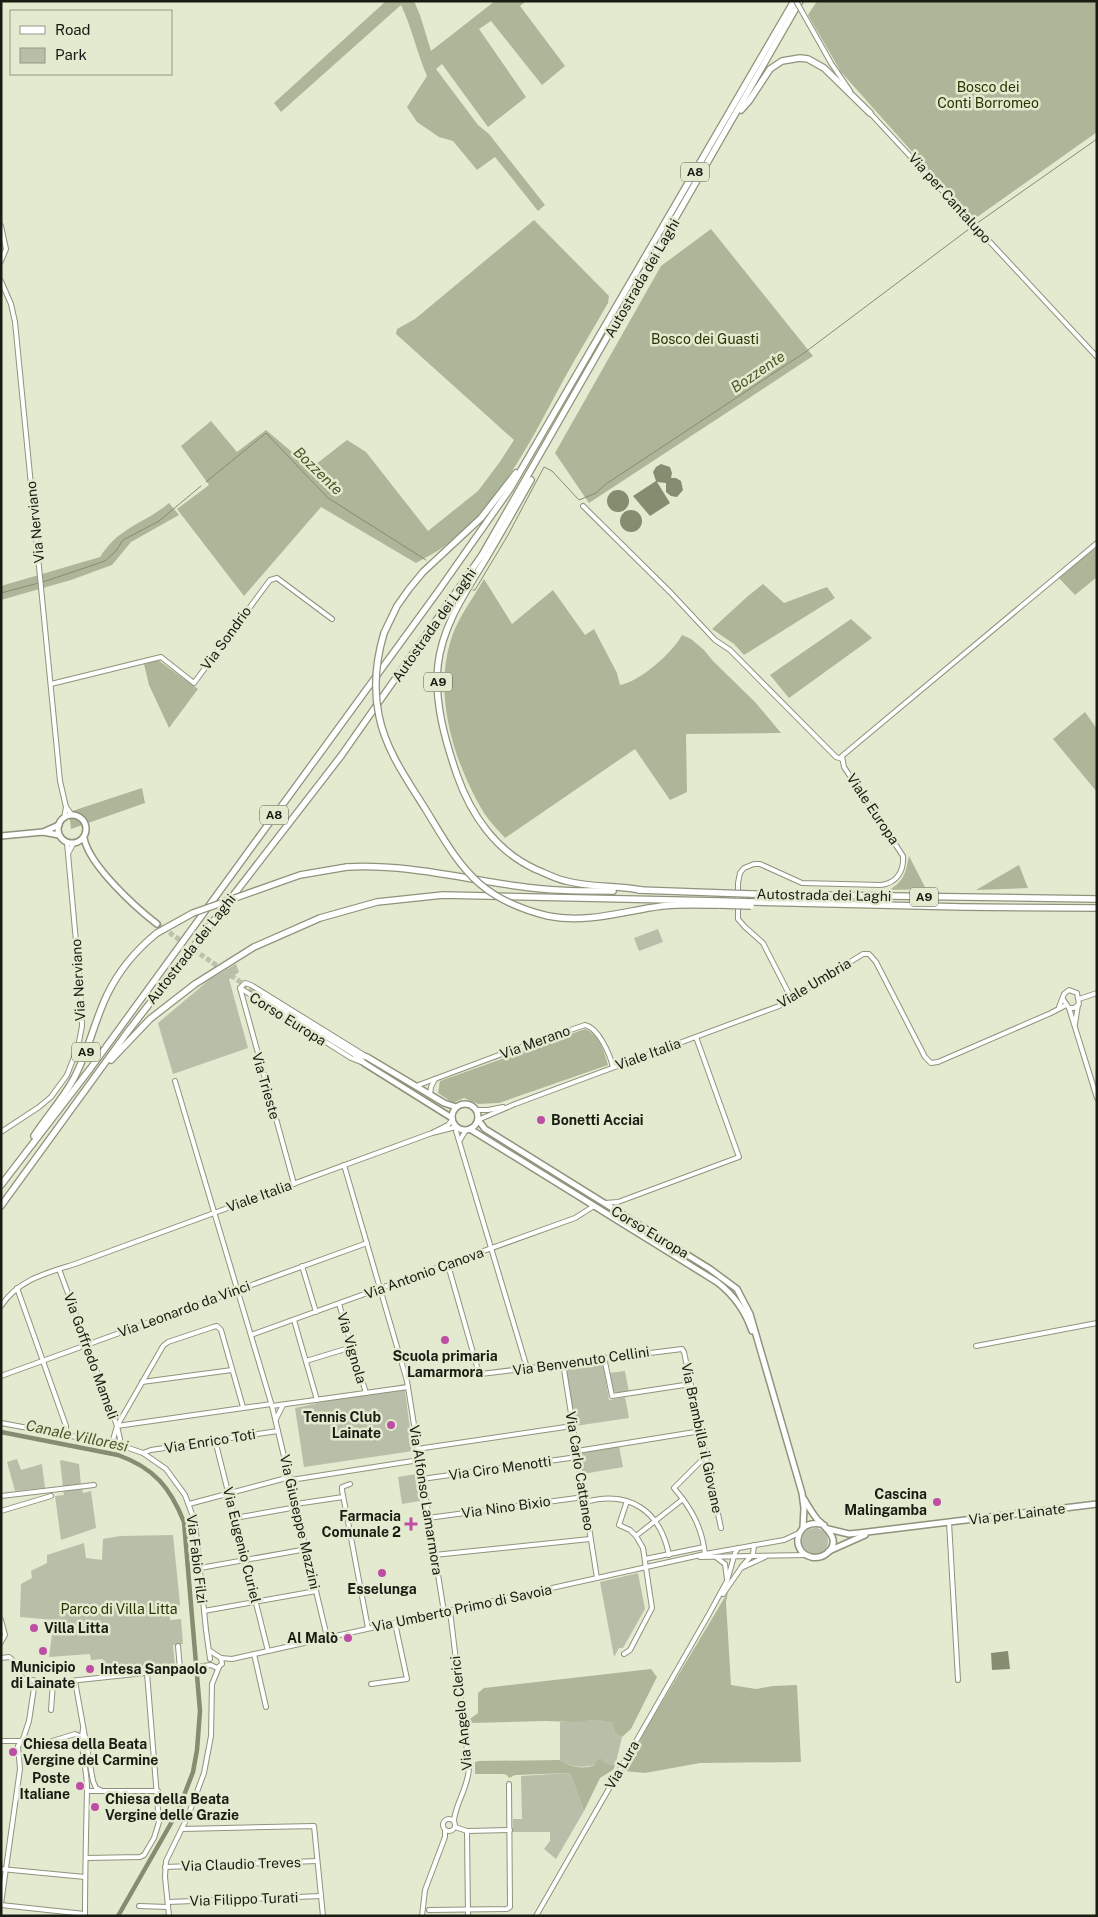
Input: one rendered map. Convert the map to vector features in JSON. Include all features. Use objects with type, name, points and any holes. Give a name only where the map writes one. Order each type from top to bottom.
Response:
[{"type":"highway","name":"Autostrada dei Laghi","points":[[1,1185],[90,1069],[510,490],[795,1]]},
{"type":"highway","name":"Autostrada dei Laghi","points":[[1,1206],[168,980],[341,756],[482,555],[800,1]]},
{"type":"highway","points":[[736,115],[749,101],[770,69],[782,62],[800,58],[808,59],[824,68],[870,113]]},
{"type":"highway","name":"A9","points":[[579,388],[572,405],[449,623],[438,665],[439,707],[462,790],[480,822],[503,848],[533,868],[566,881],[641,890]]},
{"type":"highway","name":"A9","points":[[532,454],[481,518],[424,572],[396,606],[384,633],[376,674],[377,703],[382,729],[398,764],[449,846],[471,876],[490,892],[512,904],[548,916],[570,919],[598,918],[662,906],[720,903]]},
{"type":"highway","name":"A9","points":[[11,1172],[73,1080],[107,996],[127,962],[157,933],[193,913],[300,875],[347,867],[374,866],[414,869],[543,889],[641,890]]},
{"type":"highway","name":"Autostrada dei Laghi","points":[[641,890],[751,894],[1097,899]]},
{"type":"highway","name":"A9","points":[[96,1076],[150,1019],[195,984],[254,947],[320,918],[377,902],[443,895],[720,903]]},
{"type":"highway","name":"Autostrada dei Laghi","points":[[720,903],[1097,908]]},
{"type":"main road","points":[[43,832],[59,825],[64,818],[72,815],[79,816],[86,824],[84,838],[88,850],[107,876],[126,897],[157,924]]},
{"type":"main road","points":[[59,825],[59,835]]},
{"type":"main road","points":[[1,836],[43,832],[59,835],[67,843],[76,843],[88,850]]},
{"type":"main road","points":[[76,843],[84,838]]},
{"type":"main road","points":[[260,996],[366,1060]]},
{"type":"main road","name":"Corso Europa","points":[[366,1060],[416,1086],[444,1104],[456,1107]]},
{"type":"main road","name":"Corso Europa","points":[[366,1060],[452,1119]]},
{"type":"main road","points":[[467,1104],[476,1110],[478,1120],[476,1124],[468,1129],[457,1127],[452,1119],[456,1107],[467,1104]]},
{"type":"main road","name":"Corso Europa","points":[[478,1120],[484,1129],[710,1268],[737,1289],[750,1314],[802,1493],[804,1508],[801,1531]]},
{"type":"main road","name":"Corso Europa","points":[[468,1129],[712,1278],[730,1292],[746,1316],[770,1386]]},
{"type":"main road","name":"Corso Europa","points":[[802,1493],[812,1512],[826,1527]]},
{"type":"main road","name":"Via per Lainate","points":[[875,1532],[1097,1504]]},
{"type":"main road","points":[[813,1523],[849,1534],[875,1532],[855,1539],[818,1558],[806,1555],[798,1543],[801,1531],[813,1523]]},
{"type":"main road","points":[[826,1527],[832,1538],[828,1552]]},
{"type":"street","name":"Via per Cantalupo","points":[[795,1],[840,78],[870,113],[1097,358]]},
{"type":"street","points":[[1,226],[6,250],[1,261]]},
{"type":"street","name":"Via Nerviano","points":[[1,281],[9,298],[15,322],[59,766],[66,806]]},
{"type":"street","name":"Viale Europa","points":[[583,506],[671,593],[715,640],[730,650],[836,758],[842,759]]},
{"type":"street","name":"Viale Europa","points":[[793,999],[763,943],[738,919],[738,883],[740,873],[744,868],[760,864],[802,884],[881,885],[893,882],[901,872],[901,851],[844,767],[842,759],[845,752],[1097,543]]},
{"type":"street","name":"Via Sondrio","points":[[51,684],[161,657],[194,682],[265,586],[270,580],[277,578],[332,619]]},
{"type":"street","points":[[66,806],[72,815]]},
{"type":"street","points":[[64,818],[66,806]]},
{"type":"street","name":"Via Nerviano","points":[[1,1132],[51,1097],[67,1075],[78,1047],[82,1026],[81,996],[67,843]]},
{"type":"street","points":[[69,854],[76,843]]},
{"type":"street","name":"Viale Umbria","points":[[696,1036],[779,1006],[859,956],[869,954],[876,962],[930,1063],[938,1062],[1051,1013],[1059,1007]]},
{"type":"street","name":"Corso Europa","points":[[366,1060],[260,996],[240,988],[245,983],[260,996],[351,1058],[366,1060]]},
{"type":"street","name":"Via Trieste","points":[[240,988],[294,1184]]},
{"type":"street","points":[[1059,1007],[1066,991],[1072,990],[1076,993],[1079,1003],[1075,1020],[1076,1034]]},
{"type":"street","points":[[1059,1007],[1079,1003],[1097,993]]},
{"type":"street","points":[[1063,999],[1067,1006],[1097,1098]]},
{"type":"street","name":"Via Merano","points":[[416,1086],[585,1025],[589,1025],[594,1030],[608,1050],[613,1067]]},
{"type":"street","points":[[603,1203],[618,1202],[738,1157],[696,1036]]},
{"type":"street","name":"Viale Italia","points":[[478,1120],[515,1104],[696,1036]]},
{"type":"street","points":[[430,1095],[435,1079]]},
{"type":"street","name":"Via Giuseppe Mazzini","points":[[175,1081],[216,1212],[272,1405],[327,1637]]},
{"type":"street","name":"Viale Italia","points":[[476,1110],[488,1110],[515,1104]]},
{"type":"street","name":"Viale Italia","points":[[432,1134],[448,1125],[452,1119]]},
{"type":"street","points":[[457,1127],[456,1132],[460,1140],[527,1368]]},
{"type":"street","name":"Viale Italia","points":[[1,1308],[16,1288],[46,1274],[432,1134],[457,1127]]},
{"type":"street","points":[[460,1140],[468,1129]]},
{"type":"street","name":"Via Alfonso Lamarmora","points":[[344,1166],[408,1387],[444,1612]]},
{"type":"street","name":"Via Antonio Canova","points":[[251,1335],[579,1216],[594,1206]]},
{"type":"street","name":"Via Leonardo da Vinci","points":[[1,1376],[367,1243]]},
{"type":"street","name":"Via Benvenuto Cellini","points":[[448,1265],[481,1374],[682,1349]]},
{"type":"street","points":[[302,1266],[316,1312]]},
{"type":"street","name":"Via Goffredo Mameli","points":[[62,1268],[86,1344],[117,1426],[112,1443]]},
{"type":"street","points":[[16,1288],[66,1426],[66,1435]]},
{"type":"street","name":"Via Vignola","points":[[339,1304],[366,1393]]},
{"type":"street","points":[[294,1320],[317,1400]]},
{"type":"street","points":[[976,1346],[1097,1323]]},
{"type":"street","points":[[120,1445],[117,1426],[159,1351],[168,1342],[215,1326],[221,1330],[243,1407]]},
{"type":"street","points":[[306,1361],[352,1348]]},
{"type":"street","name":"Via Brambilla il Giovane","points":[[682,1349],[721,1528]]},
{"type":"street","points":[[604,1358],[612,1396],[691,1384]]},
{"type":"street","name":"Via Carlo Cattaneo","points":[[563,1363],[597,1578]]},
{"type":"street","points":[[142,1382],[232,1370]]},
{"type":"street","points":[[117,1426],[243,1407],[282,1405],[408,1387]]},
{"type":"street","points":[[276,1421],[282,1405]]},
{"type":"street","name":"Via Fabio Filzi","points":[[1,1423],[120,1445],[142,1453],[166,1470],[181,1488],[195,1522],[210,1666],[215,1674]]},
{"type":"street","points":[[417,1449],[572,1426]]},
{"type":"street","name":"Via Enrico Toti","points":[[142,1453],[278,1431]]},
{"type":"street","points":[[577,1451],[701,1431]]},
{"type":"street","name":"Via Eugenio Curiel","points":[[215,1440],[268,1651]]},
{"type":"street","points":[[705,1554],[698,1522],[674,1488],[706,1456]]},
{"type":"street","name":"Via Ciro Menotti","points":[[422,1479],[577,1457]]},
{"type":"street","points":[[189,1504],[229,1492],[290,1478],[419,1460]]},
{"type":"street","points":[[350,1484],[342,1487],[343,1497],[368,1628]]},
{"type":"street","points":[[1,1496],[94,1485]]},
{"type":"street","points":[[1,1511],[51,1496]]},
{"type":"street","name":"Via Nino Bixio","points":[[428,1518],[584,1496]]},
{"type":"street","points":[[235,1518],[343,1497]]},
{"type":"street","points":[[585,1502],[607,1498],[627,1501],[644,1510],[656,1520],[667,1543],[669,1554]]},
{"type":"street","points":[[636,1536],[683,1499]]},
{"type":"street","points":[[624,1654],[630,1650],[652,1611],[643,1548],[630,1530],[619,1525],[627,1501]]},
{"type":"street","points":[[949,1522],[958,1680]]},
{"type":"street","name":"Via Umberto Primo di Savoia","points":[[220,1665],[232,1659],[327,1637],[705,1554],[784,1540],[801,1531]]},
{"type":"street","points":[[434,1555],[590,1539]]},
{"type":"street","points":[[751,1557],[754,1552],[754,1545]]},
{"type":"street","points":[[645,1559],[704,1547]]},
{"type":"street","name":"Via Lura","points":[[536,1916],[709,1614],[727,1581],[738,1548]]},
{"type":"street","points":[[200,1568],[307,1549]]},
{"type":"street","name":"Via Umberto Primo di Savoia","points":[[693,1557],[806,1555]]},
{"type":"street","points":[[740,1568],[768,1556]]},
{"type":"street","points":[[715,1557],[725,1564],[727,1581]]},
{"type":"street","name":"Via Lura","points":[[709,1614],[740,1568],[751,1557]]},
{"type":"street","points":[[204,1611],[316,1591]]},
{"type":"street","name":"Via Angelo Clerici","points":[[450,1611],[469,1767],[468,1778],[452,1819]]},
{"type":"street","points":[[1,1620],[5,1633],[3,1640]]},
{"type":"street","points":[[372,1684],[407,1679],[395,1623]]},
{"type":"street","points":[[178,1646],[180,1669]]},
{"type":"street","points":[[169,1916],[165,1867],[168,1855],[198,1793],[211,1736],[212,1684],[221,1658],[209,1649]]},
{"type":"street","points":[[254,1654],[266,1707]]},
{"type":"street","points":[[210,1659],[216,1655]]},
{"type":"street","points":[[1,1658],[11,1657],[15,1661],[21,1678],[53,1683],[220,1665]]},
{"type":"street","name":"Via Umberto Primo di Savoia","points":[[221,1658],[232,1659]]},
{"type":"street","points":[[86,1858],[134,1858],[144,1855],[159,1826],[158,1791],[147,1673]]},
{"type":"street","points":[[35,1681],[29,1721],[22,1742],[18,1746],[20,1765],[4,1869],[1,1904],[85,1915],[87,1783],[83,1729],[74,1681]]},
{"type":"street","points":[[51,1710],[53,1683]]},
{"type":"street","points":[[1,1741],[22,1742],[38,1746],[79,1734],[83,1737],[93,1783],[96,1788],[102,1791]]},
{"type":"street","points":[[87,1783],[93,1783]]},
{"type":"street","points":[[429,1910],[507,1909],[510,1907],[509,1784]]},
{"type":"street","points":[[87,1791],[158,1791]]},
{"type":"street","points":[[448,1830],[443,1823],[446,1819],[452,1819],[455,1827]]},
{"type":"street","points":[[182,1829],[314,1826],[323,1916]]},
{"type":"street","points":[[422,1916],[425,1890],[448,1830],[455,1827],[467,1830],[510,1830]]},
{"type":"street","points":[[467,1830],[468,1916]]},
{"type":"street","name":"Via Claudio Treves","points":[[165,1867],[317,1861]]},
{"type":"street","points":[[4,1869],[85,1877]]},
{"type":"street","name":"Via Filippo Turati","points":[[139,1906],[321,1896]]},
{"type":"green space","points":[[386,1],[414,1],[431,51],[495,1],[526,1],[520,6],[565,66],[542,85],[491,21],[479,29],[526,97],[488,127],[442,64],[436,69],[478,125],[489,134],[545,205],[538,211],[495,157],[477,170],[453,141],[439,137],[417,122],[407,107],[427,76],[401,5],[281,112],[274,103]]},
{"type":"green space","name":"Bosco dei Conti Borromeo","points":[[817,1],[1097,1],[1097,132],[973,220],[841,72],[808,15]]},
{"type":"green space","points":[[534,220],[609,296],[608,303],[569,369],[527,447],[499,490],[466,528],[443,548],[416,563],[321,507],[244,596],[177,509],[209,485],[181,446],[211,421],[237,452],[266,430],[311,468],[347,440],[366,452],[428,531],[478,491],[514,440],[396,334],[397,329],[415,319]]},
{"type":"green space","name":"Bosco dei Guasti","points":[[711,229],[813,356],[589,503],[555,453],[661,266]]},
{"type":"green space","points":[[169,503],[179,515],[131,542],[112,565],[71,580],[1,600],[1,586],[100,557],[116,538]]},
{"type":"green space","points":[[1097,547],[1097,577],[1075,595],[1057,576]]},
{"type":"green space","points":[[484,579],[512,624],[553,590],[585,635],[594,629],[617,673],[620,685],[637,678],[664,658],[682,635],[691,639],[755,702],[781,733],[686,734],[687,792],[670,800],[635,749],[505,838],[481,808],[463,770],[449,728],[444,685],[446,664],[453,635],[460,618]]},
{"type":"green space","points":[[763,584],[784,603],[827,587],[835,598],[744,655],[734,644],[712,629]]},
{"type":"green space","points":[[851,619],[872,638],[789,698],[770,675]]},
{"type":"green space","points":[[158,660],[198,689],[169,728],[149,685],[144,664]]},
{"type":"green space","points":[[1085,712],[1097,729],[1097,792],[1053,739]]},
{"type":"green space","points":[[142,788],[145,803],[71,829],[69,812]]},
{"type":"green space","points":[[909,856],[926,889],[889,890],[904,876]]},
{"type":"green space","points":[[1019,865],[1028,888],[976,890]]},
{"type":"green space","points":[[658,929],[663,942],[639,951],[634,938]]},
{"type":"green space","points":[[236,964],[239,972],[229,979],[248,1048],[173,1074],[158,1023],[209,980]]},
{"type":"green space","points":[[585,1029],[598,1039],[608,1065],[499,1103],[478,1104],[464,1098],[453,1103],[438,1093],[440,1081]]},
{"type":"green space","points":[[599,1360],[603,1363],[609,1400],[625,1397],[629,1418],[575,1426],[566,1367],[569,1364]]},
{"type":"green space","points":[[625,1371],[629,1392],[616,1393],[612,1389],[609,1373]]},
{"type":"green space","points":[[404,1384],[413,1451],[304,1467],[295,1408]]},
{"type":"green space","points":[[619,1446],[623,1467],[583,1474],[581,1453]]},
{"type":"green space","points":[[17,1459],[21,1470],[42,1464],[45,1488],[15,1491],[7,1462]]},
{"type":"green space","points":[[61,1460],[79,1464],[81,1485],[63,1487]]},
{"type":"green space","points":[[416,1474],[420,1501],[402,1504],[398,1477]]},
{"type":"green space","points":[[82,1489],[83,1493],[91,1491],[96,1528],[61,1540],[55,1496],[64,1495],[63,1491]]},
{"type":"green space","points":[[815,1528],[824,1532],[828,1541],[824,1550],[815,1554],[806,1550],[802,1541],[806,1532]]},
{"type":"green space","name":"Parco di Villa Litta","points":[[173,1535],[180,1604],[177,1610],[170,1610],[170,1620],[181,1619],[183,1644],[173,1645],[175,1666],[105,1673],[103,1659],[91,1660],[90,1654],[49,1657],[54,1620],[20,1617],[21,1584],[32,1578],[31,1571],[47,1563],[47,1555],[84,1543],[86,1558],[102,1560],[103,1539],[120,1536]]},
{"type":"green space","points":[[638,1573],[645,1609],[623,1648],[619,1648],[614,1657],[600,1582]]},
{"type":"green space","points":[[728,1592],[726,1602],[731,1685],[756,1689],[797,1685],[801,1762],[700,1763],[645,1773],[624,1771],[649,1724]]},
{"type":"green space","points":[[651,1669],[657,1677],[631,1729],[622,1737],[615,1733],[612,1723],[597,1720],[470,1723],[470,1719],[478,1713],[478,1693],[484,1688]]},
{"type":"green space","points":[[597,1720],[612,1723],[615,1733],[622,1737],[615,1766],[601,1764],[582,1767],[560,1760],[560,1722]]},
{"type":"green space","points":[[602,1759],[604,1763],[615,1766],[613,1770],[600,1778],[584,1811],[570,1773],[515,1775],[509,1778],[503,1774],[475,1774],[475,1762],[479,1761],[560,1760],[572,1766],[590,1767],[595,1765],[597,1760]]},
{"type":"green space","points":[[570,1773],[584,1811],[556,1859],[544,1849],[550,1841],[550,1832],[513,1832],[513,1819],[522,1819],[521,1776]]},
{"type":"shaded area","points":[[661,464],[670,467],[671,478],[681,481],[683,490],[677,497],[671,496],[666,492],[666,483],[657,482],[670,503],[650,516],[633,496],[656,481],[653,472]]},
{"type":"shaded area","points":[[618,490],[626,493],[629,501],[626,509],[618,512],[610,509],[607,501],[610,493]]},
{"type":"shaded area","points":[[631,510],[639,513],[642,521],[639,529],[631,532],[623,529],[620,521],[623,513]]},
{"type":"shaded area","points":[[1008,1651],[1010,1669],[992,1670],[991,1653]]},
{"type":"waterway","name":"Bozzente","points":[[473,590],[475,590],[508,535],[544,467],[552,471],[579,500],[596,493],[606,484],[804,353],[973,226],[1097,139]]},
{"type":"waterway","name":"Bozzente","points":[[206,482],[266,433],[328,498],[426,560]]},
{"type":"waterway","name":"Bozzente","points":[[43,582],[105,561],[116,551],[123,540],[159,521],[201,486]]},
{"type":"waterway","name":"Bozzente","points":[[1,593],[39,583]]},
{"type":"waterway","name":"Canale Villoresi","points":[[1,1432],[118,1455],[131,1460],[142,1466],[159,1480],[173,1499],[184,1522],[200,1711],[197,1750],[193,1772],[178,1811],[118,1916]]},
{"type":"tunnel","points":[[157,924],[262,997]]},
{"type":"place","name":"Bonetti Acciai","points":[[541,1120]]},
{"type":"place","name":"Scuola primaria Lamarmora","points":[[445,1340]]},
{"type":"place","name":"Tennis Club Lainate","points":[[391,1425]]},
{"type":"place","name":"Cascina Malingamba","points":[[937,1502]]},
{"type":"place","name":"Farmacia Comunale 2","points":[[411,1524]]},
{"type":"place","name":"Esselunga","points":[[382,1573]]},
{"type":"place","name":"Villa Litta","points":[[34,1628]]},
{"type":"place","name":"Al Malò","points":[[348,1638]]},
{"type":"place","name":"Municipio di Lainate","points":[[43,1651]]},
{"type":"place","name":"Intesa Sanpaolo","points":[[90,1669]]},
{"type":"place","name":"Chiesa della Beata Vergine del Carmine","points":[[13,1752]]},
{"type":"place","name":"Poste Italiane","points":[[80,1786]]},
{"type":"place","name":"Chiesa della Beata Vergine delle Grazie","points":[[95,1807]]}]
